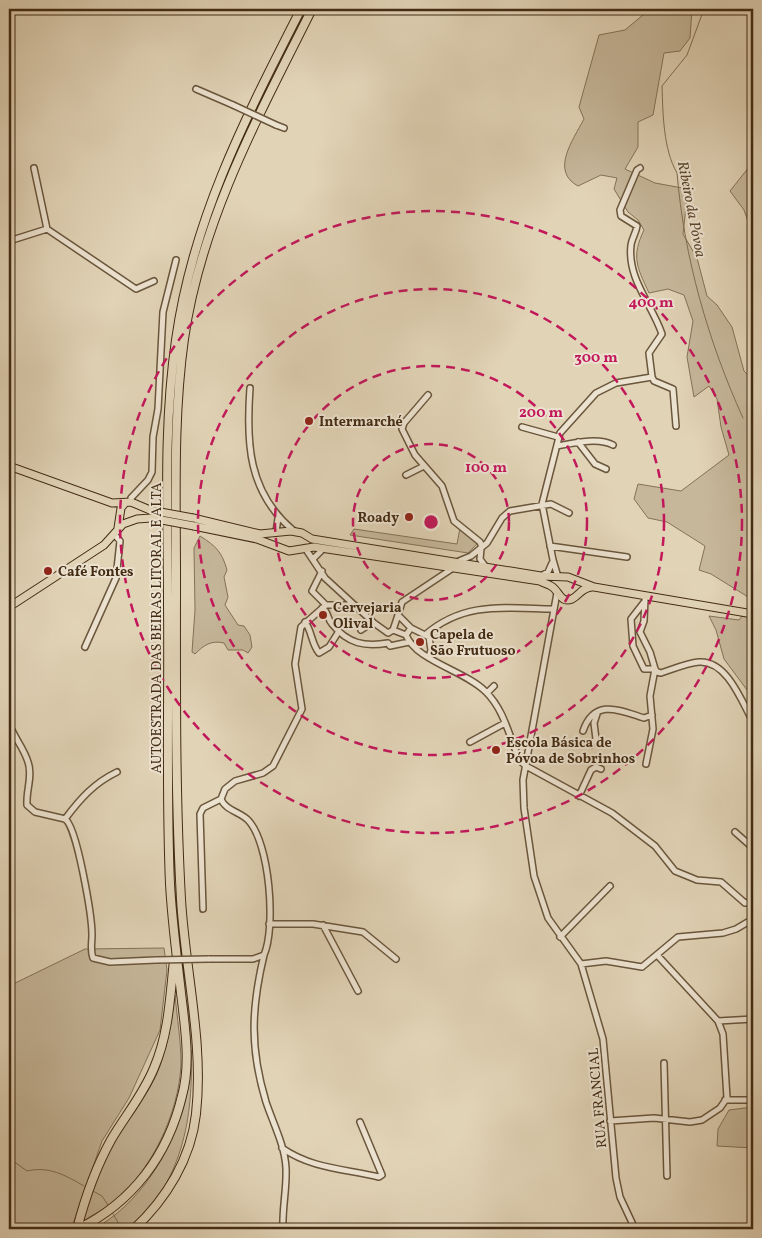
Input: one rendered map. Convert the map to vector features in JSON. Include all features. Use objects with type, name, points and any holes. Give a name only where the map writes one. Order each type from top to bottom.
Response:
[{"type":"highway","name":"AUTOESTRADA DAS BEIRAS LITORAL E ALTA","points":[[78,1229],[96,1220],[130,1193],[156,1162],[171,1131],[184,1093],[187,1060],[170,883],[167,484],[170,389],[176,338],[186,284],[202,226],[218,179],[301,9]]},
{"type":"highway","name":"AUTOESTRADA DAS BEIRAS LITORAL E ALTA","points":[[134,1229],[167,1192],[190,1146],[196,1116],[198,1089],[197,1047],[183,920],[178,840],[176,434],[184,337],[211,226],[224,190],[312,9]]},
{"type":"highway","points":[[78,1229],[96,1167],[112,1138],[141,1095],[154,1070],[164,1043],[170,1013],[175,946]]},
{"type":"main road","points":[[9,466],[112,504],[131,503],[150,514],[255,533],[296,532],[306,536],[458,562],[541,576],[561,577],[645,599],[753,614]]},
{"type":"main road","points":[[115,532],[120,512],[131,503]]},
{"type":"main road","points":[[9,607],[99,548],[115,532],[133,520],[140,513],[131,503]]},
{"type":"main road","points":[[112,504],[120,512],[123,519],[133,520],[150,514]]},
{"type":"main road","points":[[194,522],[289,550],[324,548],[540,581],[556,591],[565,600],[572,599],[584,588],[594,587]]},
{"type":"main road","points":[[274,545],[272,539],[275,533]]},
{"type":"main road","points":[[305,548],[308,542],[306,536]]},
{"type":"main road","points":[[556,591],[561,577]]},
{"type":"main road","points":[[575,580],[578,586],[578,593]]},
{"type":"street","points":[[196,89],[284,128]]},
{"type":"street","points":[[34,168],[46,229],[136,289],[154,280]]},
{"type":"street","points":[[640,168],[637,170],[620,210],[622,216],[638,226],[632,242],[633,270],[662,334],[649,353],[652,377],[654,380],[673,389],[676,426]]},
{"type":"street","points":[[9,241],[46,229]]},
{"type":"street","points":[[131,503],[131,498],[152,472],[153,437],[158,409],[162,312],[176,260]]},
{"type":"street","points":[[561,577],[552,560],[542,504],[543,494],[558,446],[558,438],[596,393],[616,383],[652,377]]},
{"type":"street","points":[[250,388],[248,439],[254,475],[278,518],[296,532]]},
{"type":"street","points":[[428,395],[402,426],[412,449],[442,486],[454,521],[480,542],[482,547],[480,559],[486,566]]},
{"type":"street","points":[[522,428],[558,438]]},
{"type":"street","points":[[558,446],[578,442],[608,442],[613,445]]},
{"type":"street","points":[[578,442],[595,464],[606,470]]},
{"type":"street","points":[[406,475],[424,466]]},
{"type":"street","points":[[458,562],[471,556],[492,538],[506,514],[542,504],[551,504],[570,513]]},
{"type":"street","points":[[275,533],[278,518]]},
{"type":"street","points":[[85,646],[116,578],[120,541],[115,532]]},
{"type":"street","points":[[550,546],[627,557]]},
{"type":"street","points":[[305,548],[322,571],[373,622],[390,632],[406,635]]},
{"type":"street","points":[[313,559],[324,548]]},
{"type":"street","points":[[541,576],[548,572],[552,560]]},
{"type":"street","points":[[434,565],[437,573],[436,579]]},
{"type":"street","points":[[388,643],[390,632],[402,602],[453,568]]},
{"type":"street","points":[[322,571],[312,591],[324,606],[330,623],[339,631],[363,646],[388,643],[390,646],[409,642]]},
{"type":"street","points":[[556,591],[524,776],[523,799],[531,862],[548,918],[581,964],[606,961],[642,968],[678,937],[723,933],[736,929],[753,919]]},
{"type":"street","points":[[645,599],[644,621],[640,632],[650,652],[655,669],[650,696],[653,729],[646,764]]},
{"type":"street","points":[[645,599],[631,620],[633,646],[644,668],[655,669],[661,673],[699,662],[718,667],[727,676],[753,722]]},
{"type":"street","points":[[553,609],[558,601],[565,600]]},
{"type":"street","points":[[203,909],[200,814],[203,808],[221,798],[225,789],[235,781],[263,773],[272,766],[302,709],[295,664],[303,623],[324,606],[348,605],[358,608]]},
{"type":"street","points":[[425,635],[452,616],[468,610],[494,608],[553,609]]},
{"type":"street","points":[[398,615],[411,628],[429,637],[431,650],[429,658]]},
{"type":"street","points":[[361,630],[373,622]]},
{"type":"street","points":[[303,623],[309,627],[314,647],[319,653],[330,647],[339,631]]},
{"type":"street","points":[[406,635],[411,628]]},
{"type":"street","points":[[406,635],[409,642],[429,658],[456,671],[487,693],[493,700],[506,724],[524,776]]},
{"type":"street","points":[[487,693],[494,686]]},
{"type":"street","points":[[583,731],[586,724],[598,713],[613,708],[644,718],[652,715]]},
{"type":"street","points":[[591,745],[596,738],[595,718],[598,713]]},
{"type":"street","points":[[470,742],[506,724]]},
{"type":"street","points":[[9,725],[29,763],[30,775],[26,796],[27,805],[35,812],[68,821],[74,836],[92,934],[93,958],[110,962],[253,958],[264,955]]},
{"type":"street","points":[[520,760],[527,759]]},
{"type":"street","points":[[520,760],[526,766],[612,813],[655,846],[675,871],[697,880],[721,882],[745,903],[753,902]]},
{"type":"street","points":[[579,796],[591,770],[596,767],[601,768]]},
{"type":"street","points":[[64,819],[92,787],[117,772]]},
{"type":"street","points":[[221,798],[225,805],[249,821],[265,858],[270,889],[267,949],[264,955],[253,1016],[254,1051],[258,1074],[282,1148],[286,1168],[282,1209],[283,1229]]},
{"type":"street","points":[[736,832],[753,848]]},
{"type":"street","points":[[560,937],[610,886]]},
{"type":"street","points":[[269,924],[323,925],[363,932],[396,959]]},
{"type":"street","points":[[323,925],[358,991]]},
{"type":"street","points":[[610,1121],[635,1118],[702,1120],[720,1108],[725,1100],[724,1034],[718,1021],[658,956]]},
{"type":"street","name":"RUA FRANCIAL","points":[[581,964],[603,1039],[610,1121],[620,1196],[635,1229]]},
{"type":"street","points":[[718,1021],[753,1019]]},
{"type":"street","points":[[664,1063],[667,1176]]},
{"type":"street","points":[[725,1100],[753,1100]]},
{"type":"street","points":[[282,1148],[292,1155],[340,1172],[379,1177],[382,1175],[360,1122]]},
{"type":"shaded area","points":[[650,9],[692,9],[690,38],[680,51],[664,53],[653,115],[638,122],[638,147],[625,169],[655,183],[688,189],[683,234],[697,258],[707,296],[717,305],[732,327],[744,371],[753,380],[753,600],[711,574],[699,570],[705,546],[667,522],[648,518],[634,499],[638,484],[681,491],[729,455],[721,427],[717,399],[709,386],[694,397],[687,357],[693,321],[684,295],[668,289],[649,293],[637,262],[638,248],[644,230],[638,220],[628,212],[614,189],[617,178],[601,175],[578,186],[570,180],[566,172],[566,155],[584,119],[579,107],[599,35],[625,30]]},
{"type":"shaded area","points":[[753,162],[753,235],[744,210],[730,191]]},
{"type":"shaded area","points":[[460,528],[477,544],[468,553],[350,535],[354,529],[457,544]]},
{"type":"shaded area","points":[[200,536],[214,546],[223,558],[227,570],[224,577],[228,597],[225,605],[238,625],[244,626],[250,635],[252,647],[248,653],[243,650],[228,650],[224,643],[219,642],[208,644],[195,654],[192,652],[195,610],[194,548]]},
{"type":"shaded area","points":[[753,601],[753,698],[724,659],[716,630],[709,616],[739,620]]},
{"type":"shaded area","points":[[164,948],[167,970],[160,1030],[129,1098],[102,1141],[73,1224],[63,1229],[9,1229],[9,986],[85,949]]},
{"type":"shaded area","points":[[175,995],[181,1064],[179,1083],[169,1122],[139,1176],[111,1204],[82,1222],[95,1180],[104,1159],[114,1140],[156,1076],[165,1049]]},
{"type":"shaded area","points":[[191,1050],[190,1100],[187,1124],[173,1170],[147,1211],[129,1229],[94,1229],[110,1219],[125,1206],[161,1161],[170,1144],[185,1101]]},
{"type":"shaded area","points":[[753,1107],[753,1148],[717,1146],[718,1129],[729,1110]]},
{"type":"waterway","name":"Ribeiro da Póvoa","points":[[704,9],[687,55],[662,86],[663,119],[666,142],[677,173],[685,236],[700,298],[719,359],[743,418]]},
{"type":"waterway","points":[[9,1158],[27,1171],[43,1170],[57,1172],[84,1186]]},
{"type":"waterway","points":[[93,1191],[102,1196],[108,1205]]},
{"type":"waterway","points":[[113,1214],[122,1229]]},
{"type":"place","name":"Intermarché","points":[[309,421]]},
{"type":"place","name":"Roady","points":[[409,517]]},
{"type":"place","name":"Café Fontes","points":[[48,571]]},
{"type":"place","name":"Cervejaria Olival","points":[[323,615]]},
{"type":"place","name":"Capela de São Frutuoso","points":[[420,642]]},
{"type":"place","name":"Escola Básica de Póvoa de Sobrinhos","points":[[496,750]]}]
